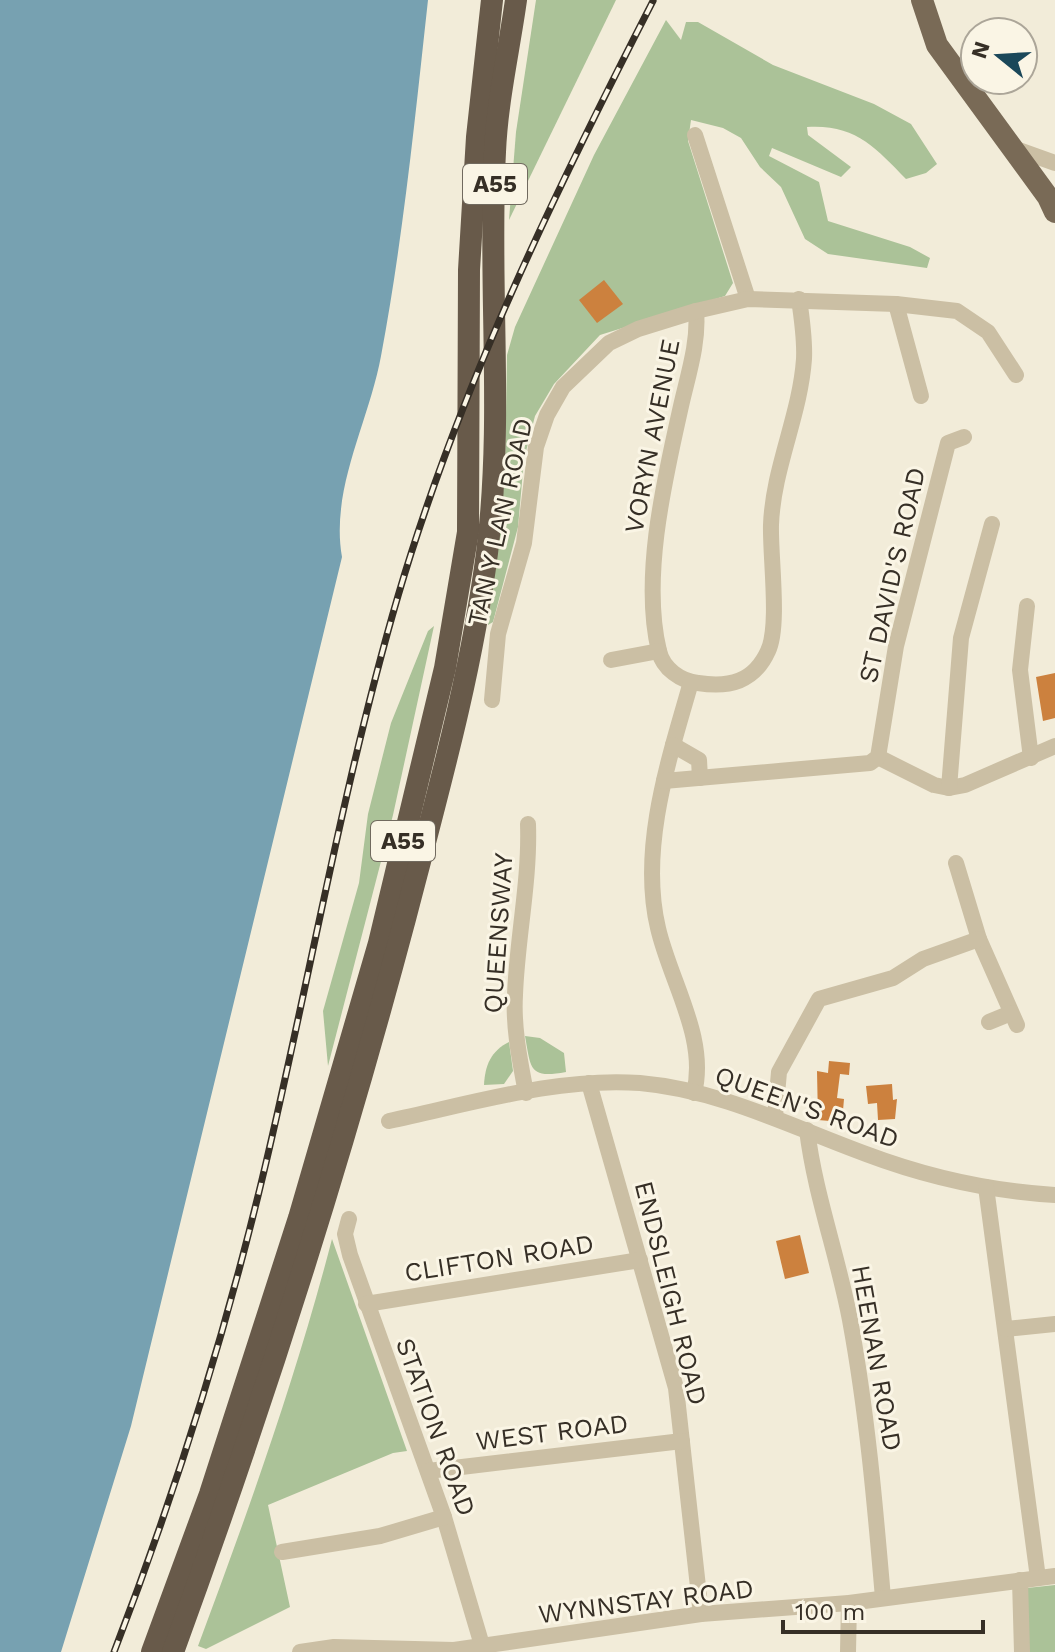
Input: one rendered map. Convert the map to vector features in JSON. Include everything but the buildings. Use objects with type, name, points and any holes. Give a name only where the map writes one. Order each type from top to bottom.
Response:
[{"type":"highway","name":"A55","points":[[152,1652],[210,1494],[299,1218],[379,943],[445,668],[468,532],[469,270],[477,137],[492,0]]},
{"type":"highway","name":"A55","points":[[173,1652],[266,1385],[377,1022],[434,807],[470,650],[487,554],[496,458],[495,151],[516,0]]},
{"type":"main road","points":[[922,0],[937,45],[1013,148],[1055,212]]},
{"type":"street","points":[[695,135],[748,299]]},
{"type":"street","points":[[1013,148],[1055,163]]},
{"type":"street","name":"TAN Y LAN ROAD","points":[[492,700],[498,634],[524,543],[536,447],[547,415],[563,387],[583,364],[609,343],[638,329],[748,299],[896,304],[957,311],[988,332],[1016,375]]},
{"type":"street","points":[[611,660],[659,651],[670,670],[691,682],[737,683],[751,676],[770,648],[771,525],[777,477],[804,360],[799,299]]},
{"type":"street","points":[[896,304],[921,396]]},
{"type":"street","name":"VORYN AVENUE","points":[[659,651],[654,560],[662,498],[696,342],[696,311]]},
{"type":"street","name":"ST DAVID'S ROAD","points":[[878,757],[896,646],[948,443],[964,437]]},
{"type":"street","points":[[949,788],[961,638],[992,524]]},
{"type":"street","points":[[1027,606],[1020,670],[1031,758]]},
{"type":"street","points":[[691,682],[664,781],[653,894],[658,928],[699,1061],[694,1093]]},
{"type":"street","points":[[673,745],[699,760],[700,778]]},
{"type":"street","points":[[664,781],[870,763],[878,757],[949,788],[965,785],[1055,746]]},
{"type":"street","name":"QUEENSWAY","points":[[526,1093],[515,1025],[515,996],[529,863],[528,824]]},
{"type":"street","points":[[955,863],[979,939],[1014,1019],[989,1022]]},
{"type":"street","points":[[775,1117],[779,1072],[819,999],[893,978],[923,959],[979,939]]},
{"type":"street","name":"QUEEN'S ROAD","points":[[396,1115],[589,1083],[641,1083],[694,1093],[775,1117],[913,1171],[986,1187],[1055,1195]]},
{"type":"street","name":"ENDSLEIGH ROAD","points":[[589,1083],[676,1388],[701,1614]]},
{"type":"street","name":"HEENAN ROAD","points":[[807,1130],[811,1163],[849,1316],[868,1424],[883,1598]]},
{"type":"street","points":[[986,1187],[1046,1577]]},
{"type":"street","name":"STATION ROAD","points":[[349,1219],[345,1234],[366,1304],[444,1517],[483,1650]]},
{"type":"street","name":"CLIFTON ROAD","points":[[366,1304],[640,1260]]},
{"type":"street","points":[[1006,1329],[1055,1324]]},
{"type":"street","name":"WEST ROAD","points":[[428,1471],[682,1441]]},
{"type":"street","points":[[282,1552],[380,1536],[444,1517]]},
{"type":"street","name":"WYNNSTAY ROAD","points":[[300,1652],[483,1650],[701,1614],[849,1603],[1046,1577]]},
{"type":"street","points":[[1020,1580],[1022,1652]]},
{"type":"street","points":[[848,1652],[849,1603]]},
{"type":"green space","points":[[536,0],[616,0],[509,220],[516,132]]},
{"type":"green space","points":[[666,20],[681,40],[686,22],[698,22],[773,65],[874,104],[911,124],[937,164],[926,173],[906,179],[874,148],[838,129],[807,127],[808,135],[851,167],[841,177],[772,148],[769,156],[819,182],[828,221],[910,247],[930,258],[927,268],[828,254],[805,239],[781,187],[760,167],[741,138],[723,128],[691,120],[688,141],[733,283],[725,296],[600,335],[554,384],[535,416],[524,459],[518,527],[493,622],[488,625],[505,476],[507,355],[515,327],[594,155]]},
{"type":"green space","points":[[434,626],[393,815],[328,1066],[323,1011],[359,883],[368,814],[391,723],[428,631]]},
{"type":"green space","points":[[525,1036],[540,1038],[564,1053],[566,1072],[545,1074],[534,1069]]},
{"type":"green space","points":[[509,1042],[513,1071],[504,1084],[484,1085],[490,1059]]},
{"type":"green space","points":[[332,1239],[407,1451],[393,1453],[268,1505],[290,1607],[206,1649],[198,1646],[270,1444]]},
{"type":"green space","points":[[1055,1585],[1055,1652],[1028,1652],[1027,1588]]},
{"type":"water","points":[[0,0],[428,0],[396,268],[381,356],[341,506],[342,557],[131,1426],[61,1652],[0,1652]]},
{"type":"railway","points":[[114,1652],[178,1473],[234,1290],[265,1167],[360,738],[422,519],[512,292],[580,145],[653,1]]}]
